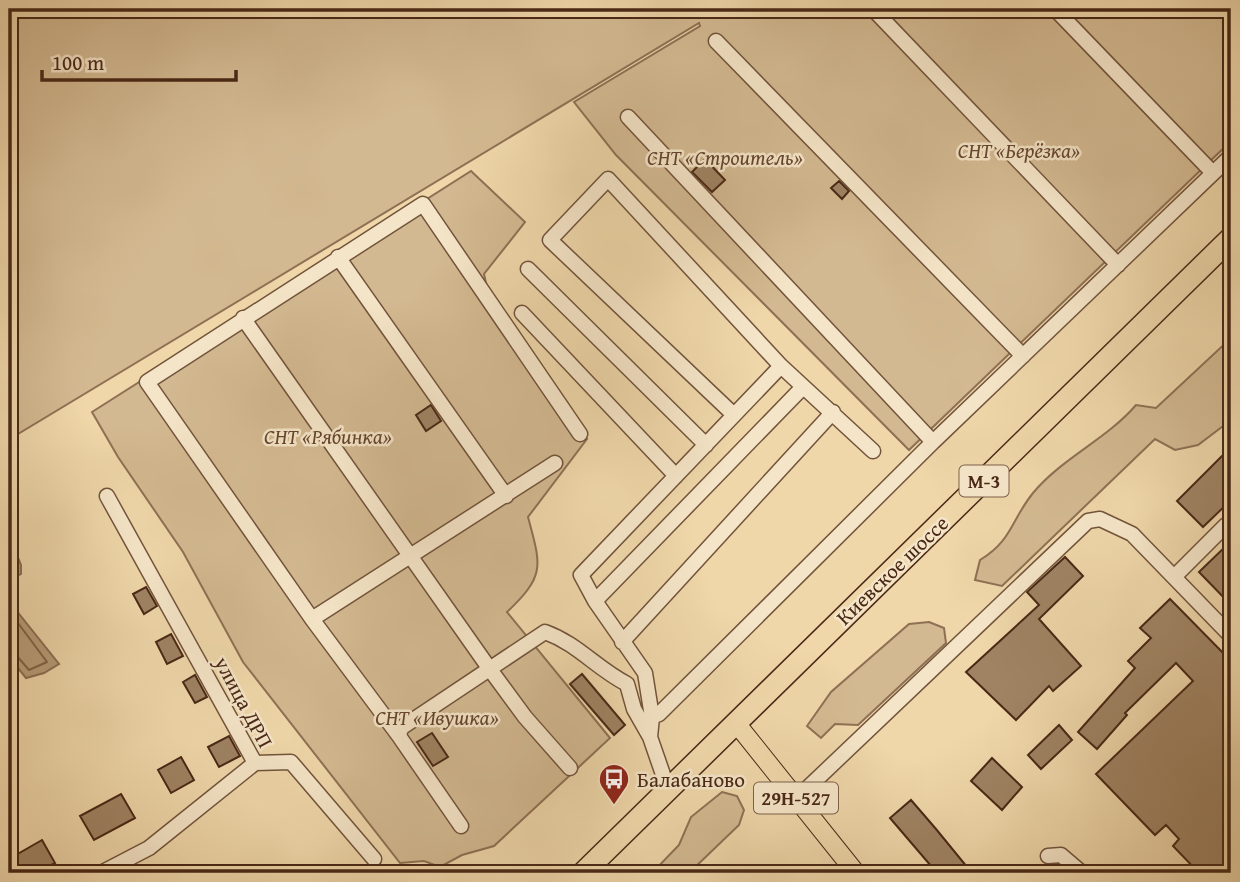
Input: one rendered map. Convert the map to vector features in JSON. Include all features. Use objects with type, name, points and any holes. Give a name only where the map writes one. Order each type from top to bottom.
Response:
[{"type":"highway","name":"Киевское шоссе","points":[[583,873],[1231,238]]},
{"type":"main road","name":"29Н-527","points":[[736,723],[856,873]]},
{"type":"street","points":[[873,9],[1118,265]]},
{"type":"street","points":[[1055,9],[1213,173]]},
{"type":"street","points":[[716,41],[1023,356]]},
{"type":"street","points":[[628,117],[933,442]]},
{"type":"street","points":[[652,717],[668,705],[933,442],[1231,156]]},
{"type":"street","points":[[734,415],[550,240],[608,179],[781,366],[873,452]]},
{"type":"street","points":[[461,826],[146,382],[423,204],[580,434]]},
{"type":"street","points":[[338,257],[506,496]]},
{"type":"street","points":[[528,269],[706,445]]},
{"type":"street","points":[[522,313],[676,476]]},
{"type":"street","points":[[243,318],[489,668],[525,717],[570,768]]},
{"type":"street","points":[[650,737],[652,717],[645,673],[595,601],[581,575],[781,366]]},
{"type":"street","points":[[595,601],[803,387]]},
{"type":"street","points":[[622,642],[833,412]]},
{"type":"street","points":[[312,619],[555,463]]},
{"type":"street","name":"улица ДРП","points":[[102,873],[149,848],[255,762],[107,496]]},
{"type":"street","points":[[796,799],[1088,521],[1100,519],[1132,534],[1231,636]]},
{"type":"street","points":[[1174,577],[1226,525]]},
{"type":"street","points":[[399,736],[401,728],[544,632],[568,640],[607,674],[627,684],[634,709],[650,737],[668,789]]},
{"type":"street","points":[[255,762],[291,762],[374,859]]},
{"type":"street","points":[[1048,856],[1061,855],[1082,873]]},
{"type":"green space","points":[[9,9],[1231,9],[1231,141],[909,450],[616,155],[574,102],[700,26],[699,23],[18,434],[9,399]]},
{"type":"green space","name":"СНТ «Рябинка»","points":[[471,171],[525,222],[484,274],[487,287],[587,439],[528,517],[536,547],[537,569],[529,588],[507,612],[610,738],[494,846],[462,855],[440,867],[424,861],[400,863],[243,662],[183,552],[118,457],[92,412]]},
{"type":"green space","points":[[1231,338],[1231,420],[1198,445],[1175,450],[1155,439],[1002,586],[975,580],[980,560],[1005,538],[1033,493],[1057,469],[1112,428],[1136,405],[1156,408]]},
{"type":"green space","points":[[929,622],[944,628],[946,643],[858,725],[835,724],[821,738],[807,726],[831,692],[909,624]]},
{"type":"green space","points":[[722,792],[737,796],[744,810],[739,825],[689,873],[652,873],[679,845],[691,817]]},
{"type":"water","points":[[9,536],[21,565],[21,574],[9,580]]},
{"type":"water","points":[[11,595],[16,610],[59,664],[44,673],[26,678],[9,657]]},
{"type":"building","points":[[705,159],[725,180],[712,192],[692,172]]},
{"type":"building","points":[[839,181],[849,191],[842,199],[831,188]]},
{"type":"building","points":[[431,405],[441,421],[426,431],[416,415]]},
{"type":"building","points":[[1231,447],[1231,500],[1203,527],[1177,501]]},
{"type":"building","points":[[1231,541],[1231,605],[1199,572]]},
{"type":"building","points":[[1065,557],[1083,576],[1039,619],[1081,666],[1053,691],[1049,686],[1016,720],[966,672],[1039,605],[1027,592]]},
{"type":"building","points":[[146,587],[157,606],[144,614],[133,594]]},
{"type":"building","points":[[1170,599],[1231,661],[1231,873],[1199,873],[1173,846],[1179,839],[1166,825],[1155,835],[1096,774],[1193,681],[1176,663],[1125,713],[1127,715],[1097,749],[1078,732],[1135,668],[1128,661],[1151,638],[1140,628]]},
{"type":"building","points":[[171,634],[183,656],[167,664],[156,642]]},
{"type":"building","points":[[582,674],[625,725],[614,735],[570,684]]},
{"type":"building","points":[[195,675],[207,697],[195,703],[183,682]]},
{"type":"building","points":[[1059,725],[1072,740],[1041,769],[1028,755]]},
{"type":"building","points":[[432,733],[448,757],[433,766],[417,742]]},
{"type":"building","points":[[229,736],[240,756],[219,767],[208,747]]},
{"type":"building","points":[[181,757],[194,780],[171,793],[158,770]]},
{"type":"building","points":[[992,758],[1022,787],[1002,810],[971,781]]},
{"type":"building","points":[[121,794],[135,818],[94,840],[80,816]]},
{"type":"building","points":[[911,800],[972,873],[937,873],[890,818]]},
{"type":"building","points":[[42,840],[55,863],[36,873],[12,873],[9,859]]},
{"type":"place","name":"Балабаново","points":[[614,806]]},
{"type":"park label","name":"СНТ «Берёзка»","points":[[1019,150]]},
{"type":"park label","name":"СНТ «Строитель»","points":[[725,157]]},
{"type":"park label","name":"СНТ «Ивушка»","points":[[437,717]]}]
